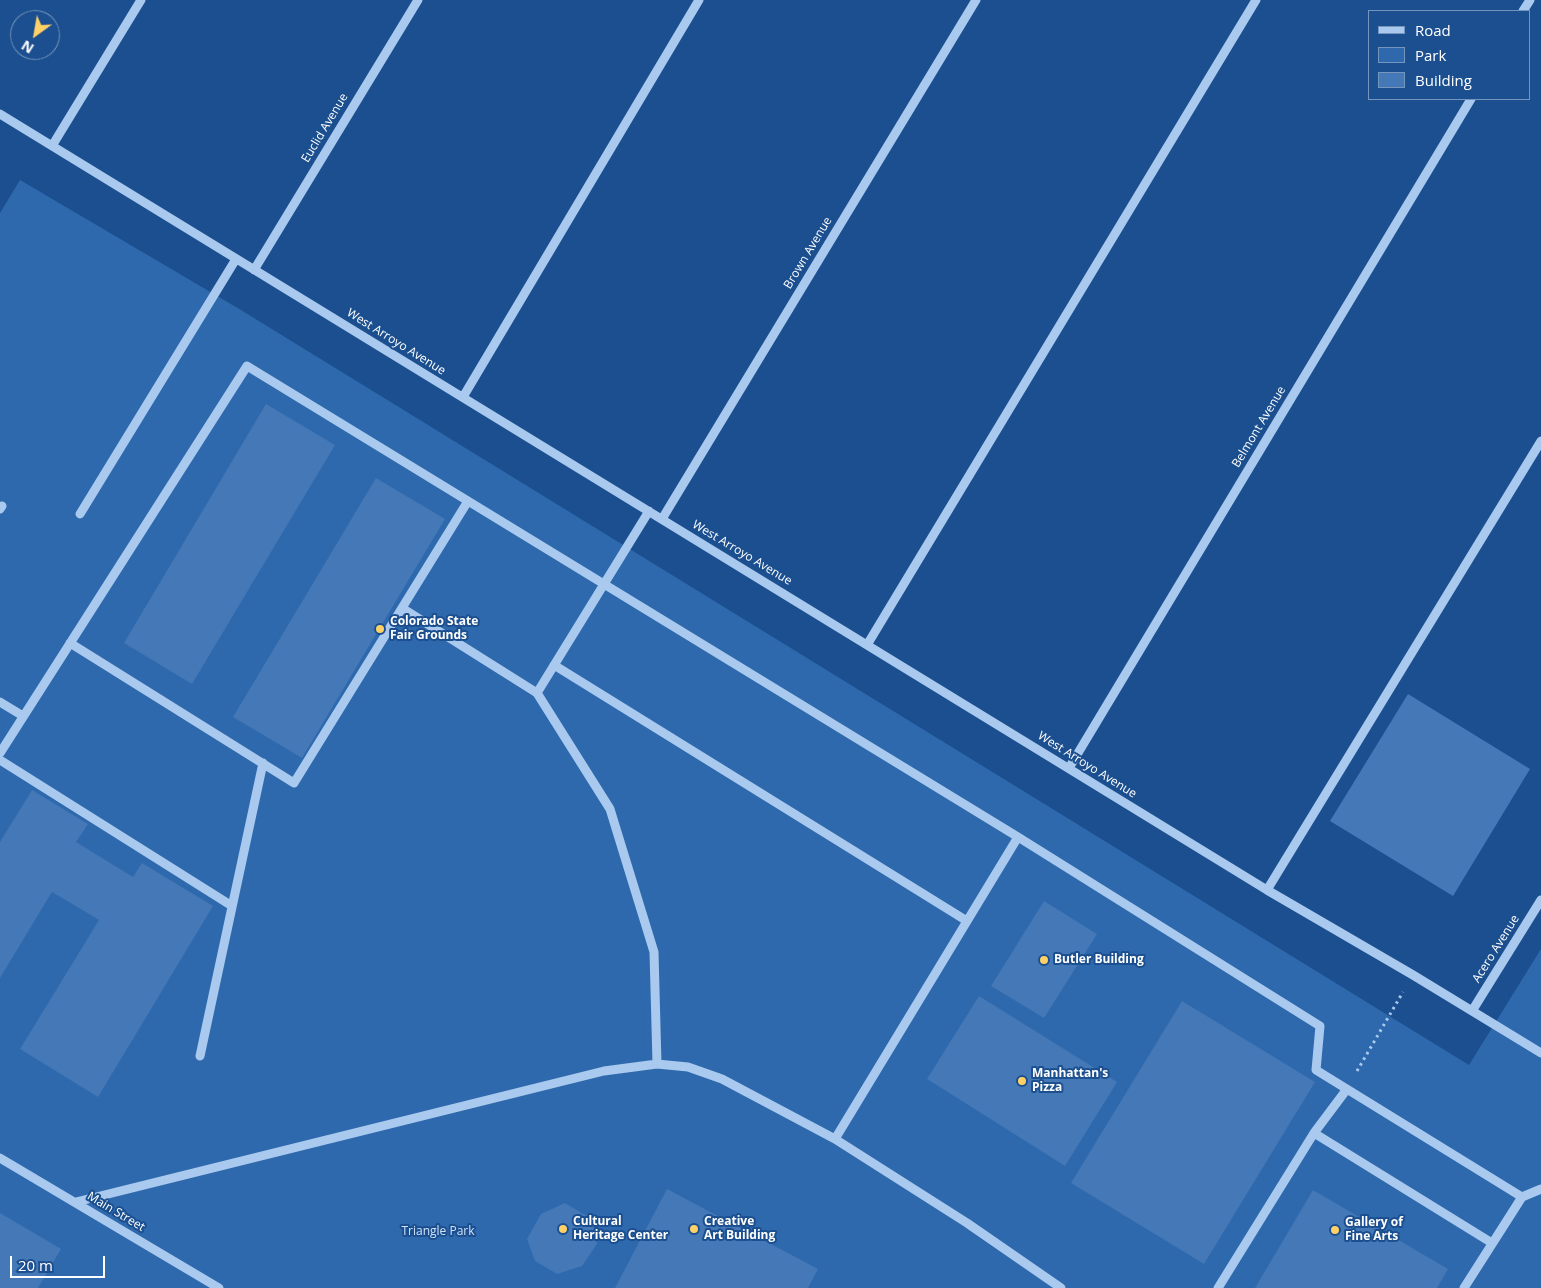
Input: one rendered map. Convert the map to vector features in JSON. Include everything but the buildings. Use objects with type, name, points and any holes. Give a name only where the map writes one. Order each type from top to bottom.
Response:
[{"type":"street","points":[[52,146],[141,0]]},
{"type":"street","name":"Euclid Avenue","points":[[254,270],[418,0]]},
{"type":"street","points":[[463,397],[700,0]]},
{"type":"street","name":"Brown Avenue","points":[[662,519],[976,0]]},
{"type":"street","points":[[867,644],[1256,0]]},
{"type":"street","name":"Belmont Avenue","points":[[1069,768],[1470,100]]},
{"type":"street","name":"West Arroyo Avenue","points":[[0,114],[1268,890],[1413,975],[1541,1054]]},
{"type":"street","points":[[80,514],[236,259]]},
{"type":"street","points":[[0,753],[247,366],[1018,837],[1320,1026],[1316,1070],[1522,1197]]},
{"type":"street","points":[[1268,890],[1541,441]]},
{"type":"street","points":[[70,643],[294,783],[468,501]]},
{"type":"street","points":[[537,693],[649,511]]},
{"type":"street","points":[[402,608],[537,693],[610,809],[654,952],[657,1064]]},
{"type":"street","points":[[554,665],[968,921]]},
{"type":"street","points":[[0,702],[23,716]]},
{"type":"street","points":[[0,760],[232,906]]},
{"type":"street","points":[[200,1056],[263,763]]},
{"type":"street","points":[[836,1139],[1018,837]]},
{"type":"street","name":"Acero Avenue","points":[[1472,1011],[1541,900]]},
{"type":"street","points":[[76,1202],[604,1071],[657,1064],[688,1067],[722,1078],[836,1139],[967,1223],[1061,1288]]},
{"type":"street","points":[[1218,1288],[1314,1133],[1347,1089]]},
{"type":"street","points":[[1314,1133],[1492,1243]]},
{"type":"street","name":"Main Street","points":[[0,1158],[219,1288]]},
{"type":"street","points":[[1464,1288],[1522,1197],[1541,1189]]},
{"type":"path","points":[[1347,1089],[1413,975]]},
{"type":"green space","name":"Colorado State Fair Grounds","points":[[20,180],[241,310],[1469,1065],[1541,949],[1541,1288],[0,1288],[0,213]]},
{"type":"place","name":"Colorado State Fair Grounds","points":[[380,629]]},
{"type":"place","name":"Butler Building","points":[[1044,960]]},
{"type":"place","name":"Manhattan's Pizza","points":[[1022,1081]]},
{"type":"place","name":"Cultural Heritage Center","points":[[563,1229]]},
{"type":"place","name":"Creative Art Building","points":[[694,1229]]},
{"type":"place","name":"Gallery of Fine Arts","points":[[1335,1230]]},
{"type":"park label","name":"Triangle Park","points":[[438,1232]]}]
